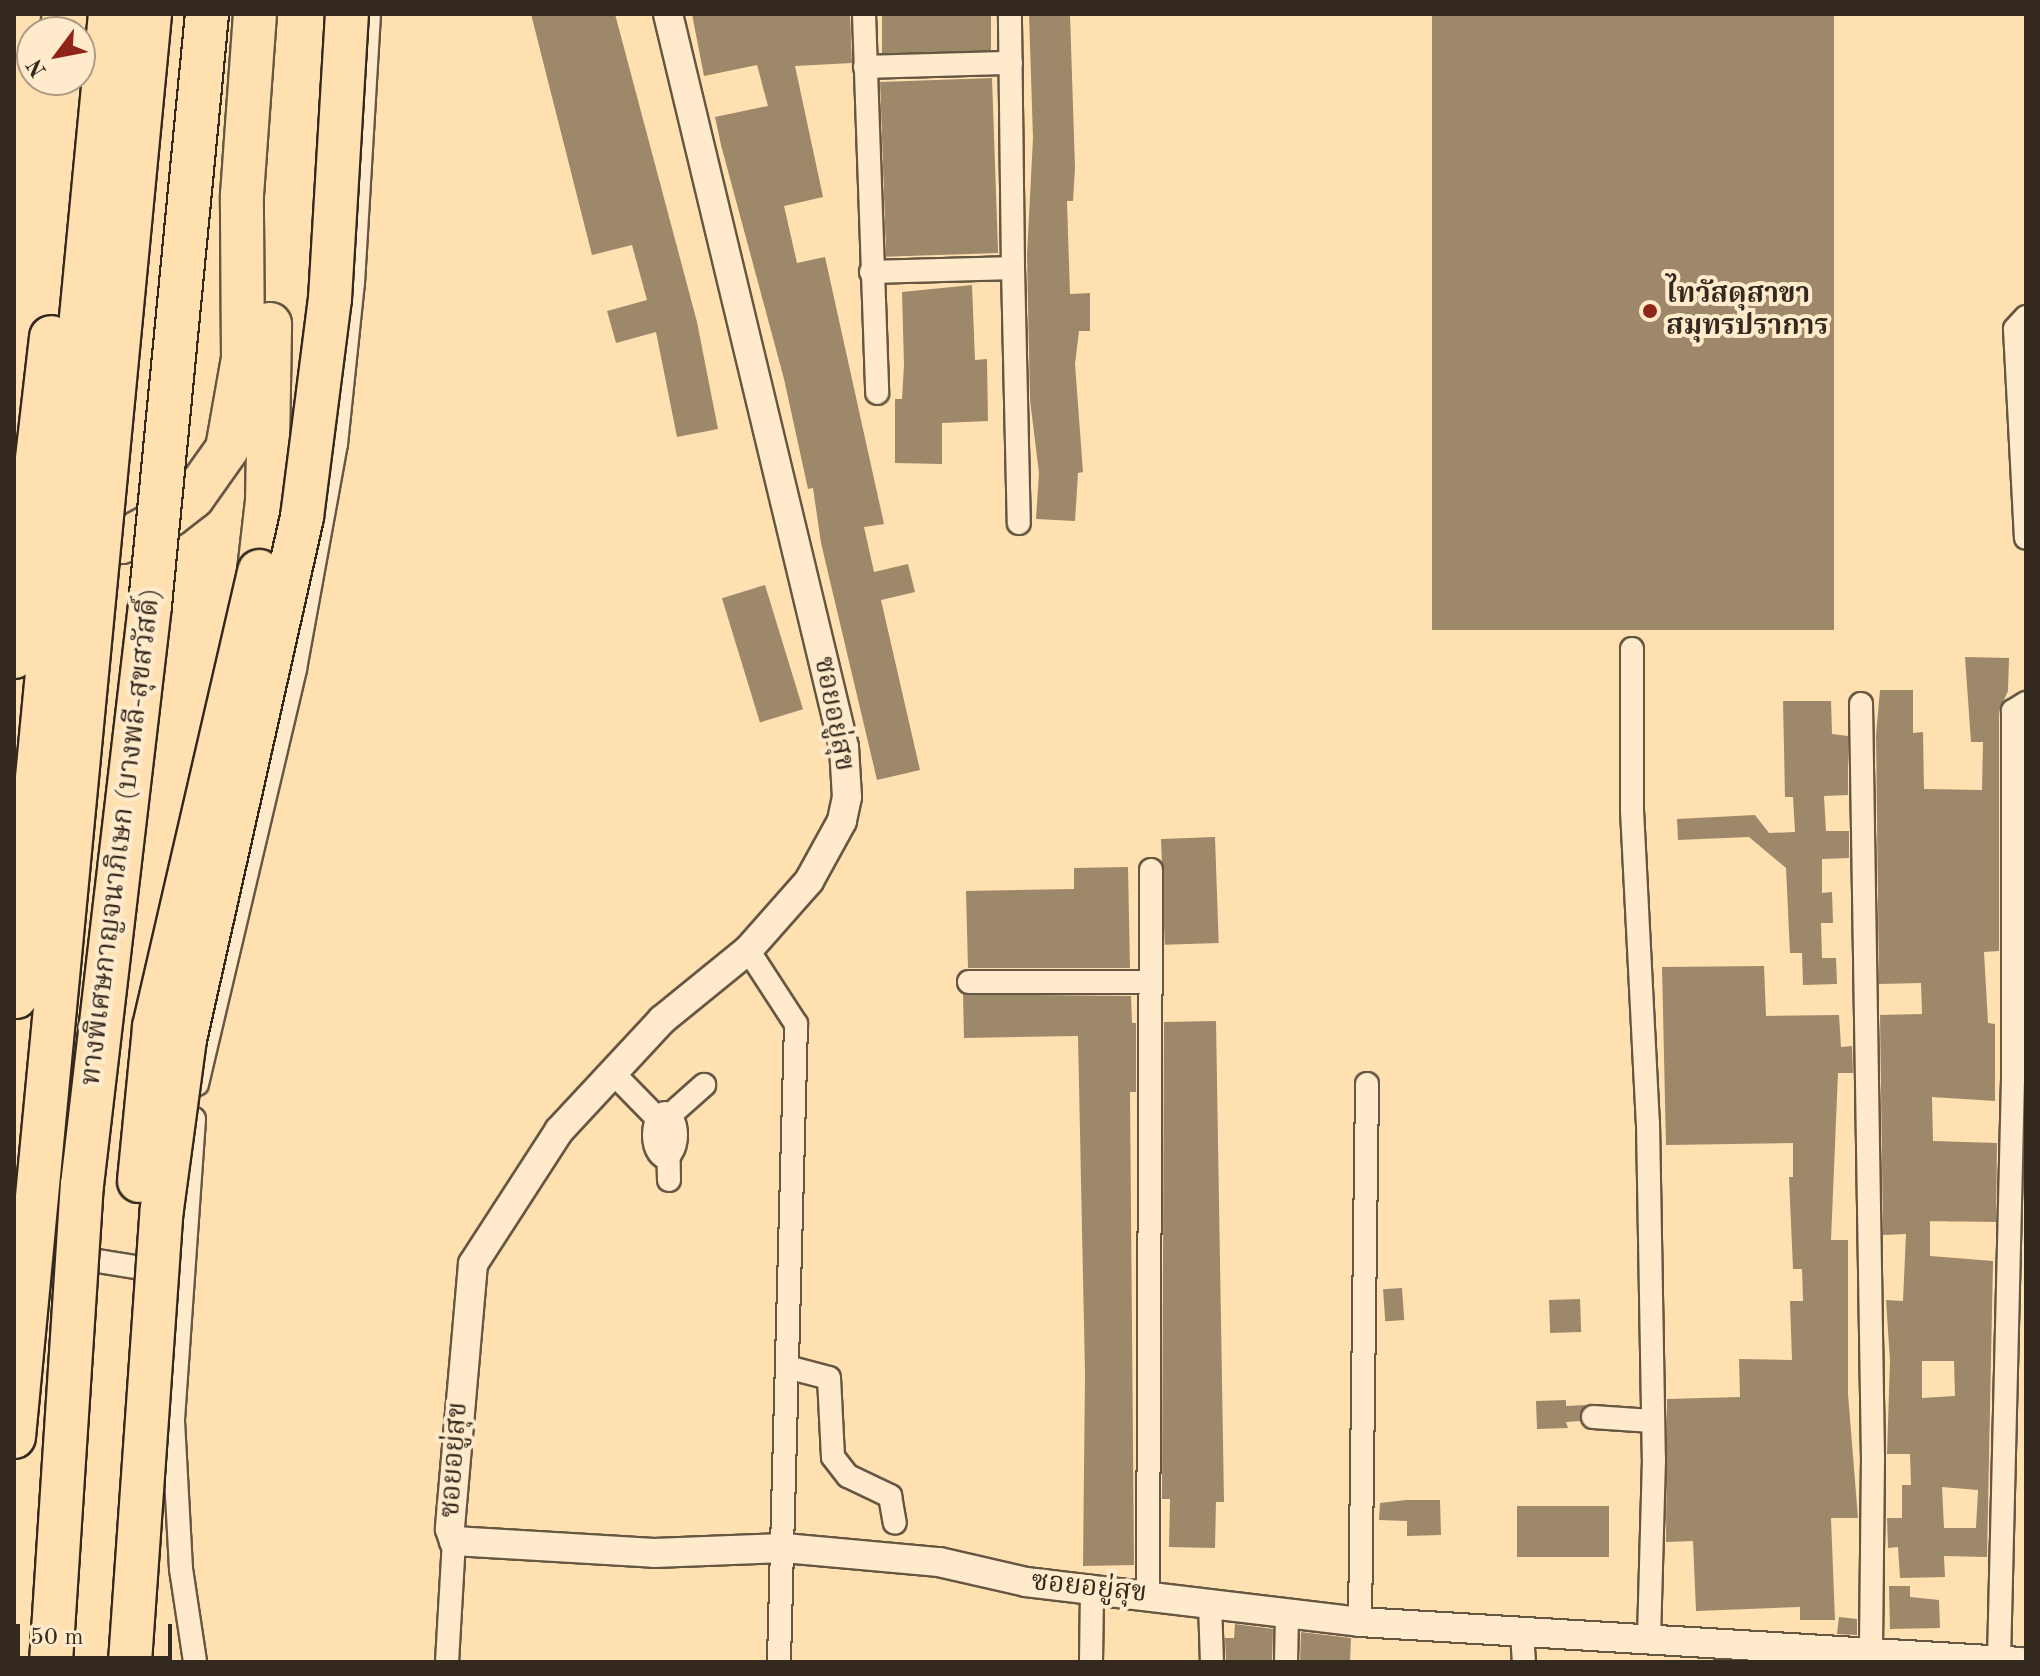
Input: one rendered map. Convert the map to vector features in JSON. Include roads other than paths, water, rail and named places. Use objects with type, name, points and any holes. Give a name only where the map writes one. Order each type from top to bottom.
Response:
[{"type":"highway","points":[[14,36],[19,14]]},
{"type":"highway","points":[[14,657],[90,14]]},
{"type":"highway","points":[[15,1002],[110,14]]},
{"type":"highway","name":"ทางพิเศษกาญจนาภิเษก (บางพลี-สุขสวัสดิ์)","points":[[14,1437],[150,14]]},
{"type":"highway","name":"ทางพิเศษกาญจนาภิเษก (บางพลี-สุขสวัสดิ์)","points":[[51,1662],[82,1185],[150,605],[207,14]]},
{"type":"highway","points":[[130,1649],[148,1374],[185,1039],[302,517],[330,299],[347,14]]},
{"type":"highway","points":[[130,1649],[108,1540],[154,1027],[259,571],[270,434],[270,291],[254,25]]},
{"type":"highway","points":[[14,536],[50,545],[121,542],[193,497],[227,449],[243,358],[242,195],[254,25]]},
{"type":"street","points":[[195,1662],[181,1569],[173,1421],[180,1275],[197,1085],[295,669],[336,444],[353,283],[369,14]]},
{"type":"street","name":"ซอยอยู่สุข","points":[[668,14],[844,747],[847,797],[842,821],[809,881],[748,950],[662,1020],[559,1131],[473,1264],[450,1529],[454,1541],[654,1553],[784,1548],[939,1562],[1026,1582],[1092,1587],[1287,1615],[1360,1622],[1523,1648],[1649,1639],[1870,1657],[2010,1661]]},
{"type":"street","points":[[864,14],[877,393]]},
{"type":"street","points":[[1010,14],[1019,523]]},
{"type":"street","points":[[865,67],[1011,63]]},
{"type":"street","points":[[871,272],[1013,268]]},
{"type":"street","points":[[2026,317],[2015,329],[2026,538]]},
{"type":"street","points":[[1632,649],[1632,810],[1648,1123],[1652,1421],[1649,1639]]},
{"type":"street","points":[[2010,1661],[2013,711],[2026,703]]},
{"type":"street","points":[[1861,704],[1873,1457],[1870,1657]]},
{"type":"street","points":[[1148,1594],[1147,982],[1151,870]]},
{"type":"street","points":[[748,950],[796,1024],[779,1662]]},
{"type":"street","points":[[969,982],[1147,982]]},
{"type":"street","points":[[612,1072],[664,1120],[669,1180]]},
{"type":"street","points":[[1360,1622],[1367,1084]]},
{"type":"street","points":[[664,1120],[704,1085]]},
{"type":"street","points":[[14,1247],[180,1275]]},
{"type":"street","points":[[787,1367],[829,1378],[833,1457],[848,1476],[890,1496],[895,1523]]},
{"type":"street","points":[[1593,1417],[1652,1421]]},
{"type":"street","points":[[447,1662],[454,1541]]},
{"type":"street","points":[[1091,1662],[1092,1587]]},
{"type":"street","points":[[1210,1603],[1212,1662]]},
{"type":"street","points":[[1286,1662],[1287,1615]]},
{"type":"place","name":"ไทวัสดุสาขา สมุทรปราการ","points":[[1650,311]]}]
